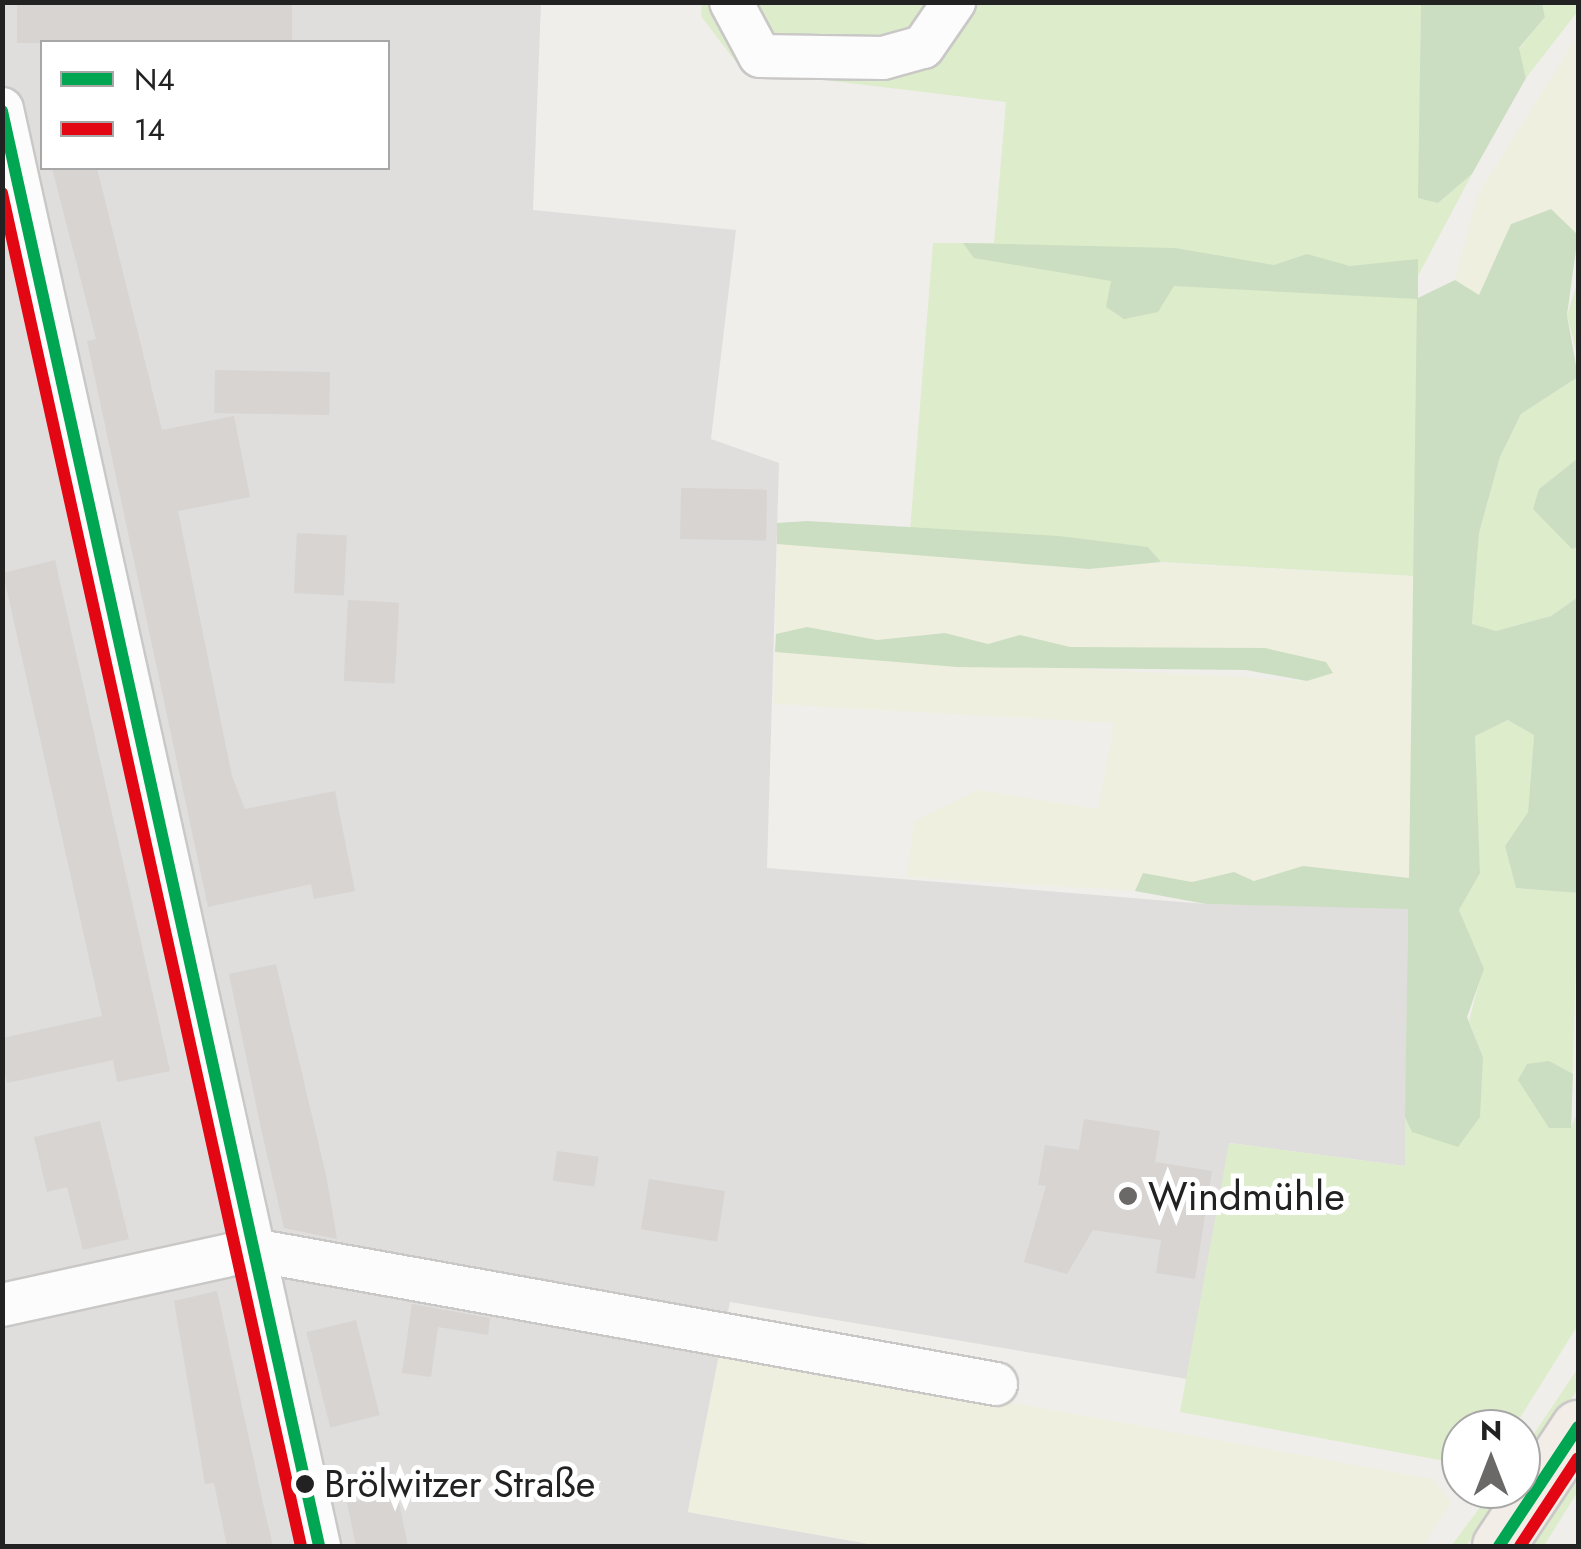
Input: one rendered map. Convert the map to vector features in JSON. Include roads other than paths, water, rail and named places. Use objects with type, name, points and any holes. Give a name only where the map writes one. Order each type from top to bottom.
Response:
[{"type":"main road","points":[[1499,1546],[1578,1427]]},
{"type":"street","points":[[731,2],[760,56],[882,58],[923,47],[954,2]]},
{"type":"street","points":[[2,109],[320,1546]]},
{"type":"street","points":[[2,1304],[253,1250],[996,1384]]},
{"type":"place","name":"Windmühle","points":[[1128,1196]]},
{"type":"place","name":"Brölwitzer Straße","points":[[305,1484]]}]
